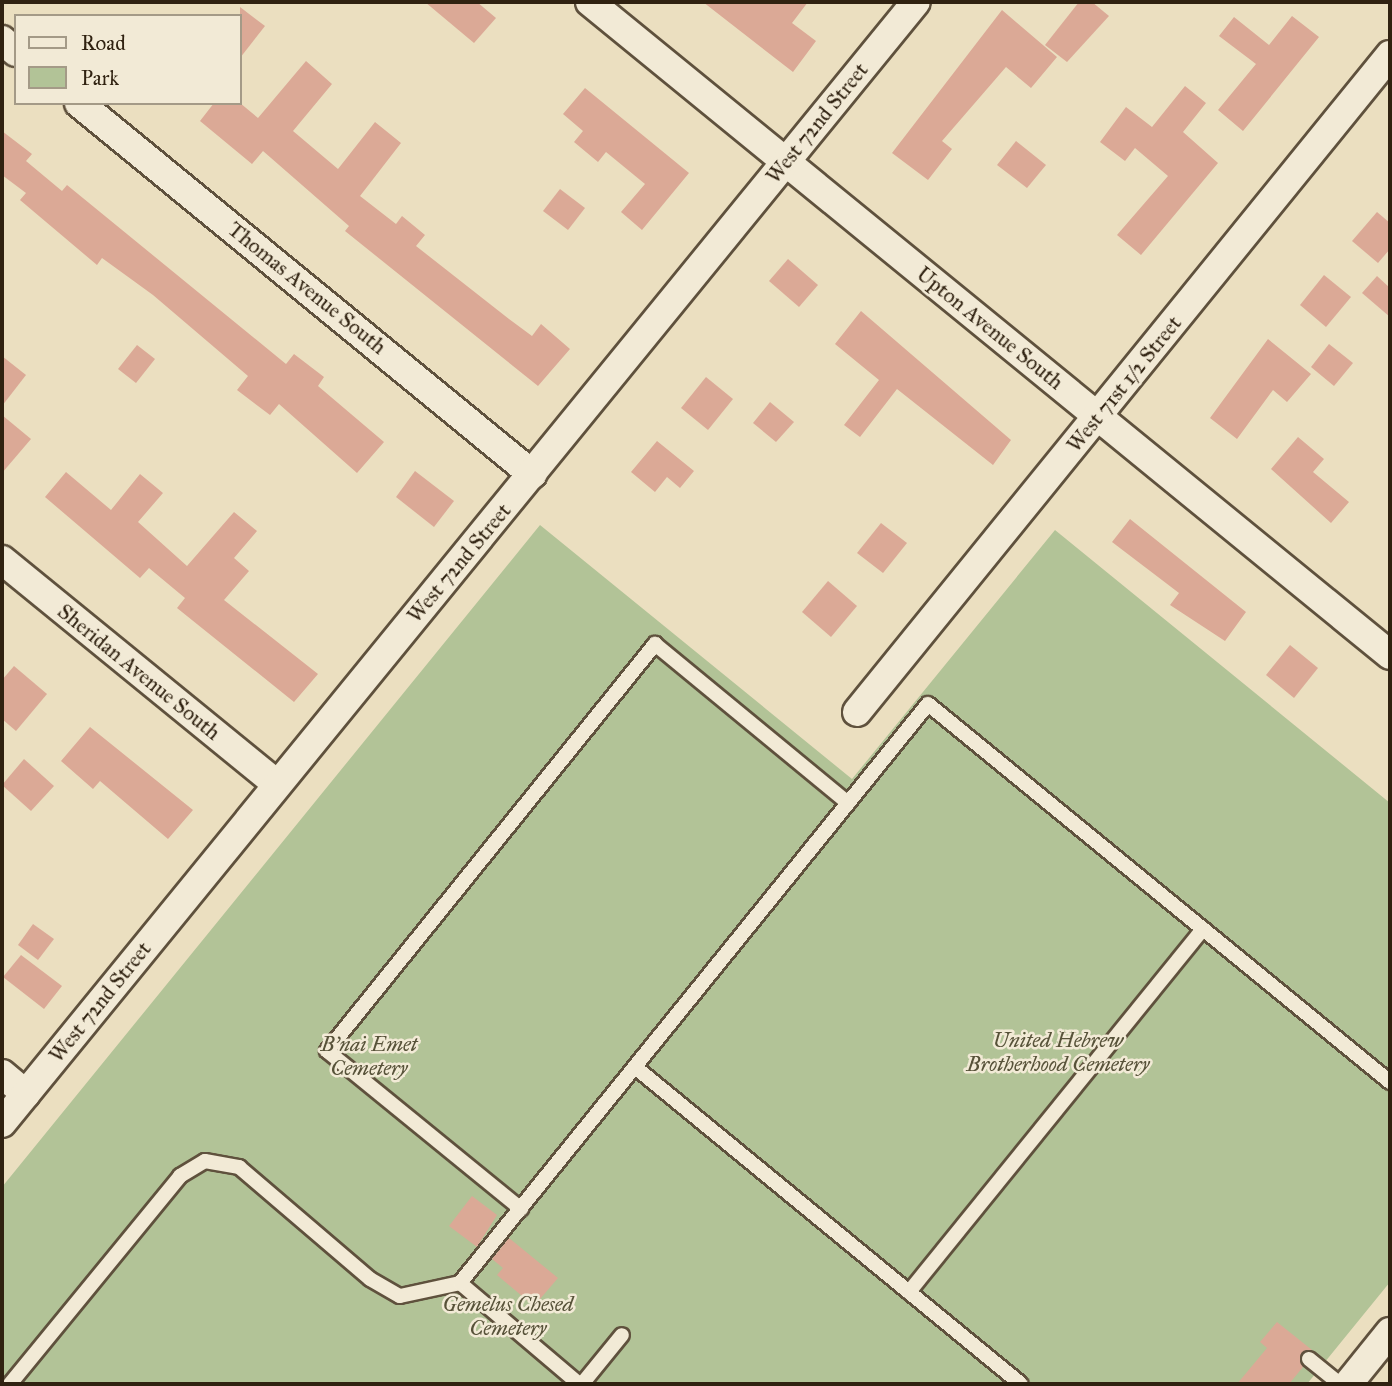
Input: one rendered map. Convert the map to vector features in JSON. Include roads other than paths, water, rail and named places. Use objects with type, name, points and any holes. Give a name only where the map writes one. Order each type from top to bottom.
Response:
[{"type":"street","name":"Upton Avenue South","points":[[590,2],[1390,655]]},
{"type":"street","name":"West 72nd Street","points":[[2,1123],[916,2]]},
{"type":"street","name":"West 71st 1/2 Street","points":[[858,712],[1390,55]]},
{"type":"street","name":"Thomas Avenue South","points":[[81,105],[532,474]]},
{"type":"street","name":"Sheridan Avenue South","points":[[2,560],[277,784]]},
{"type":"street","points":[[2,1074],[26,1094]]},
{"type":"street","points":[[1348,1384],[1390,1332]]},
{"type":"lane","points":[[521,1209],[327,1051],[387,976],[655,644],[848,803]]},
{"type":"lane","points":[[10,1384],[180,1175],[205,1161],[239,1167],[370,1279],[400,1296],[460,1283],[928,704],[1390,1082]]},
{"type":"lane","points":[[909,1292],[1203,929]]},
{"type":"lane","points":[[635,1067],[1021,1384]]},
{"type":"lane","points":[[460,1283],[581,1384],[622,1335]]},
{"type":"lane","points":[[1309,1359],[1340,1384]]},
{"type":"park label","name":"United Hebrew Brotherhood Cemetery","points":[[1058,1052]]},
{"type":"park label","name":"B'nai Emet Cemetery","points":[[369,1056]]},
{"type":"park label","name":"Gemelus Chesed Cemetery","points":[[508,1316]]}]
